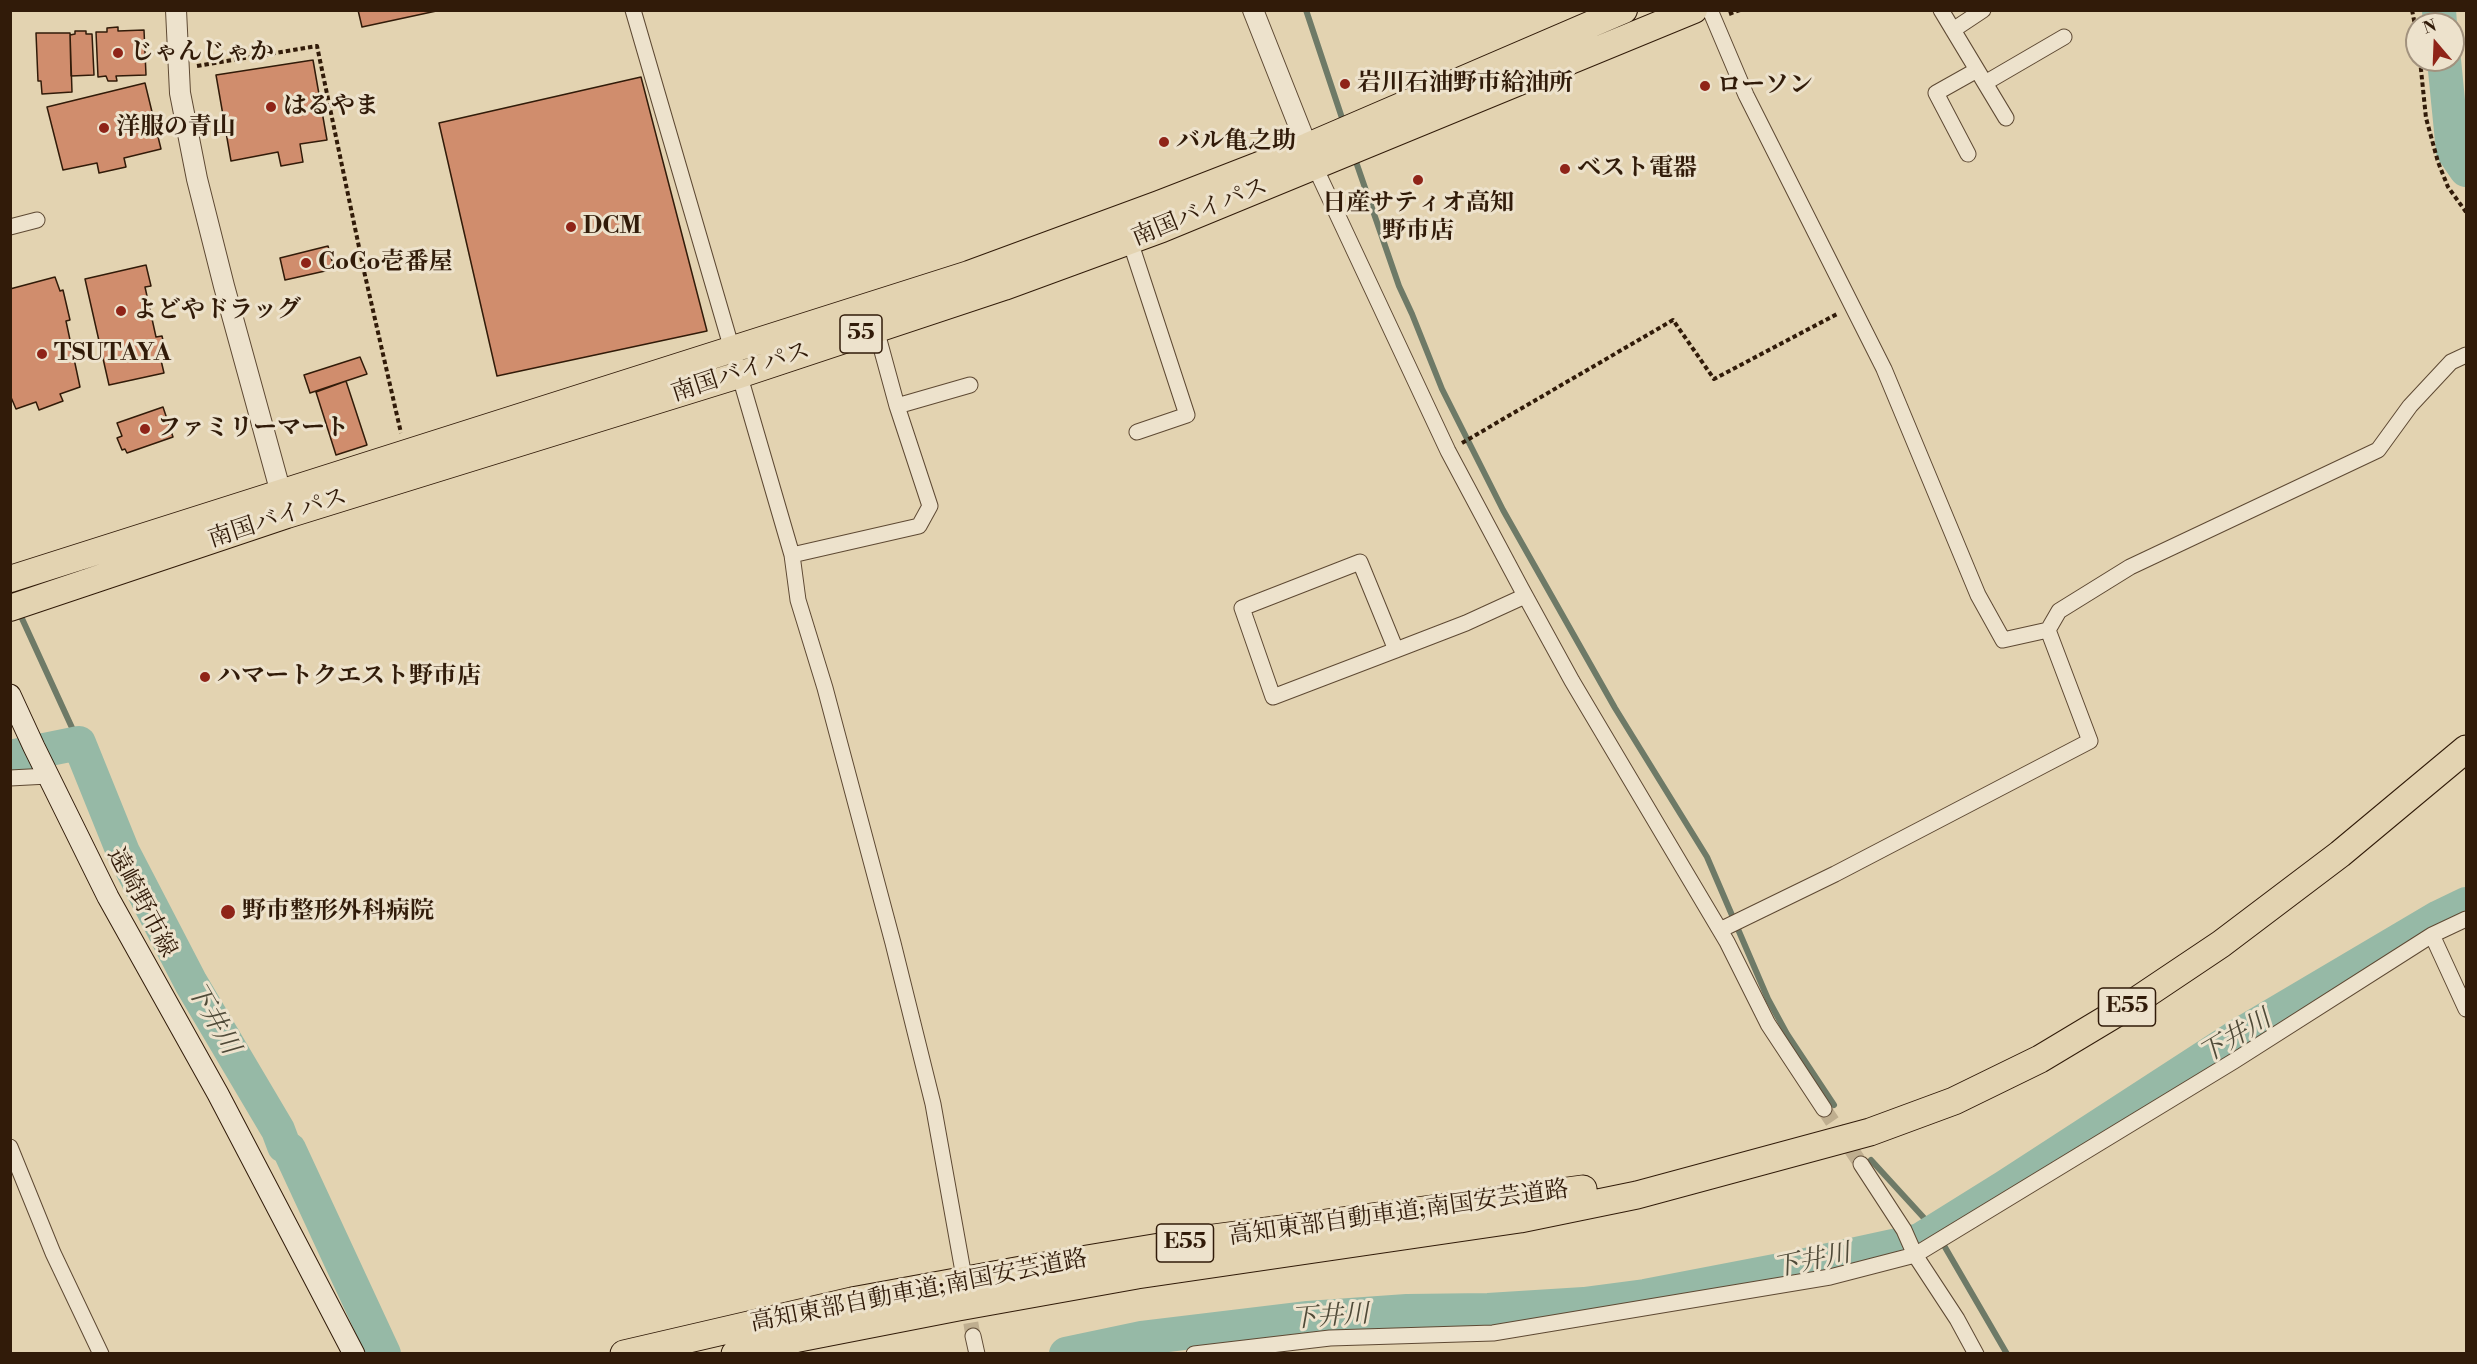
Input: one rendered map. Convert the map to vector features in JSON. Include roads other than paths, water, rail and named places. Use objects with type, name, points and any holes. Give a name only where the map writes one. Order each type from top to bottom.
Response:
[{"type":"highway","name":"南国バイパス","points":[[10,579],[739,375],[1004,287],[1130,241],[1624,10]]},
{"type":"highway","name":"南国バイパス","points":[[10,608],[283,503],[406,452],[969,274],[1159,204],[1312,157],[1694,10]]},
{"type":"highway","name":"高知東部自動車道;南国安芸道路","points":[[735,1353],[958,1307],[1137,1275],[1520,1219],[1637,1196],[1870,1132],[1944,1104],[2040,1059],[2130,1005],[2221,944],[2340,854],[2462,751]]},
{"type":"highway","name":"高知東部自動車道;南国安芸道路","points":[[624,1353],[852,1301],[1027,1269],[1214,1238],[1751,1166]]},
{"type":"main road","name":"遠崎野市線","points":[[10,695],[108,897],[229,1115],[354,1353]]},
{"type":"street","points":[[176,10],[180,93],[197,179],[283,503]]},
{"type":"street","points":[[633,10],[792,555],[798,600],[825,688],[933,1104],[962,1266]]},
{"type":"street","points":[[1253,10],[1312,157],[1448,451],[1572,681],[1720,930],[1768,1024],[1824,1108]]},
{"type":"street","points":[[1710,10],[1746,95],[1884,369],[1978,595],[2002,640],[2048,630]]},
{"type":"street","points":[[1941,10],[2006,118]]},
{"type":"street","points":[[1953,30],[1983,10]]},
{"type":"street","points":[[1968,154],[1936,93],[1981,77],[2064,38]]},
{"type":"street","points":[[10,227],[37,220]]},
{"type":"street","points":[[1130,241],[1186,415],[1137,432]]},
{"type":"street","points":[[792,555],[919,526],[930,506],[897,406],[876,329]]},
{"type":"street","points":[[1720,930],[1835,874],[2090,741],[2048,630],[2058,611],[2130,567],[2378,450],[2417,399],[2451,362],[2466,355]]},
{"type":"street","points":[[897,406],[970,385]]},
{"type":"street","points":[[1396,650],[1360,562],[1242,608],[1273,698],[1466,623],[1525,596]]},
{"type":"street","points":[[10,778],[48,776]]},
{"type":"street","points":[[1194,1353],[1330,1338],[1493,1333],[1830,1277],[1915,1255],[2234,1061],[2432,935],[2466,919]]},
{"type":"street","points":[[2432,935],[2466,1009]]},
{"type":"street","points":[[10,1148],[52,1253],[101,1353]]},
{"type":"street","points":[[1861,1164],[1904,1230],[1915,1255],[1957,1319],[1976,1353]]},
{"type":"street","points":[[973,1336],[977,1353]]},
{"type":"waterway","points":[[1306,10],[1344,124]]},
{"type":"waterway","points":[[2445,72],[2453,151],[2466,170]]},
{"type":"waterway","points":[[1354,156],[1399,286],[1442,389],[1503,510],[1615,708],[1707,857],[1768,999],[1787,1034],[1834,1105]]},
{"type":"waterway","points":[[19,612],[79,743]]},
{"type":"waterway","name":"下井川","points":[[10,757],[79,743],[123,852],[191,983],[278,1130],[284,1146],[289,1149],[384,1354]]},
{"type":"waterway","name":"下井川","points":[[1066,1354],[1142,1338],[1308,1318],[1407,1311],[1488,1310],[1584,1304],[1645,1296],[1920,1240],[2236,1037],[2439,917],[2466,904]]},
{"type":"waterway","points":[[1871,1160],[1935,1230],[2007,1354]]},
{"type":"tunnel","points":[[1824,1109],[1861,1164]]},
{"type":"tunnel","points":[[967,1300],[973,1336]]},
{"type":"place","name":"じゃんじゃか","points":[[118,53]]},
{"type":"place","name":"岩川石油野市給油所","points":[[1345,84]]},
{"type":"place","name":"ローソン","points":[[1705,86]]},
{"type":"place","name":"はるやま","points":[[271,107]]},
{"type":"place","name":"洋服の青山","points":[[104,128]]},
{"type":"place","name":"バル亀之助","points":[[1164,142]]},
{"type":"place","name":"ベスト電器","points":[[1565,169]]},
{"type":"place","name":"日産サティオ高知 野市店","points":[[1418,180]]},
{"type":"place","name":"DCM","points":[[571,227]]},
{"type":"place","name":"CoCo壱番屋","points":[[306,263]]},
{"type":"place","name":"よどやドラッグ","points":[[121,311]]},
{"type":"place","name":"TSUTAYA","points":[[42,354]]},
{"type":"place","name":"ファミリーマート","points":[[145,429]]},
{"type":"place","name":"ハマートクエスト野市店","points":[[205,677]]},
{"type":"place","name":"野市整形外科病院","points":[[228,912]]}]
